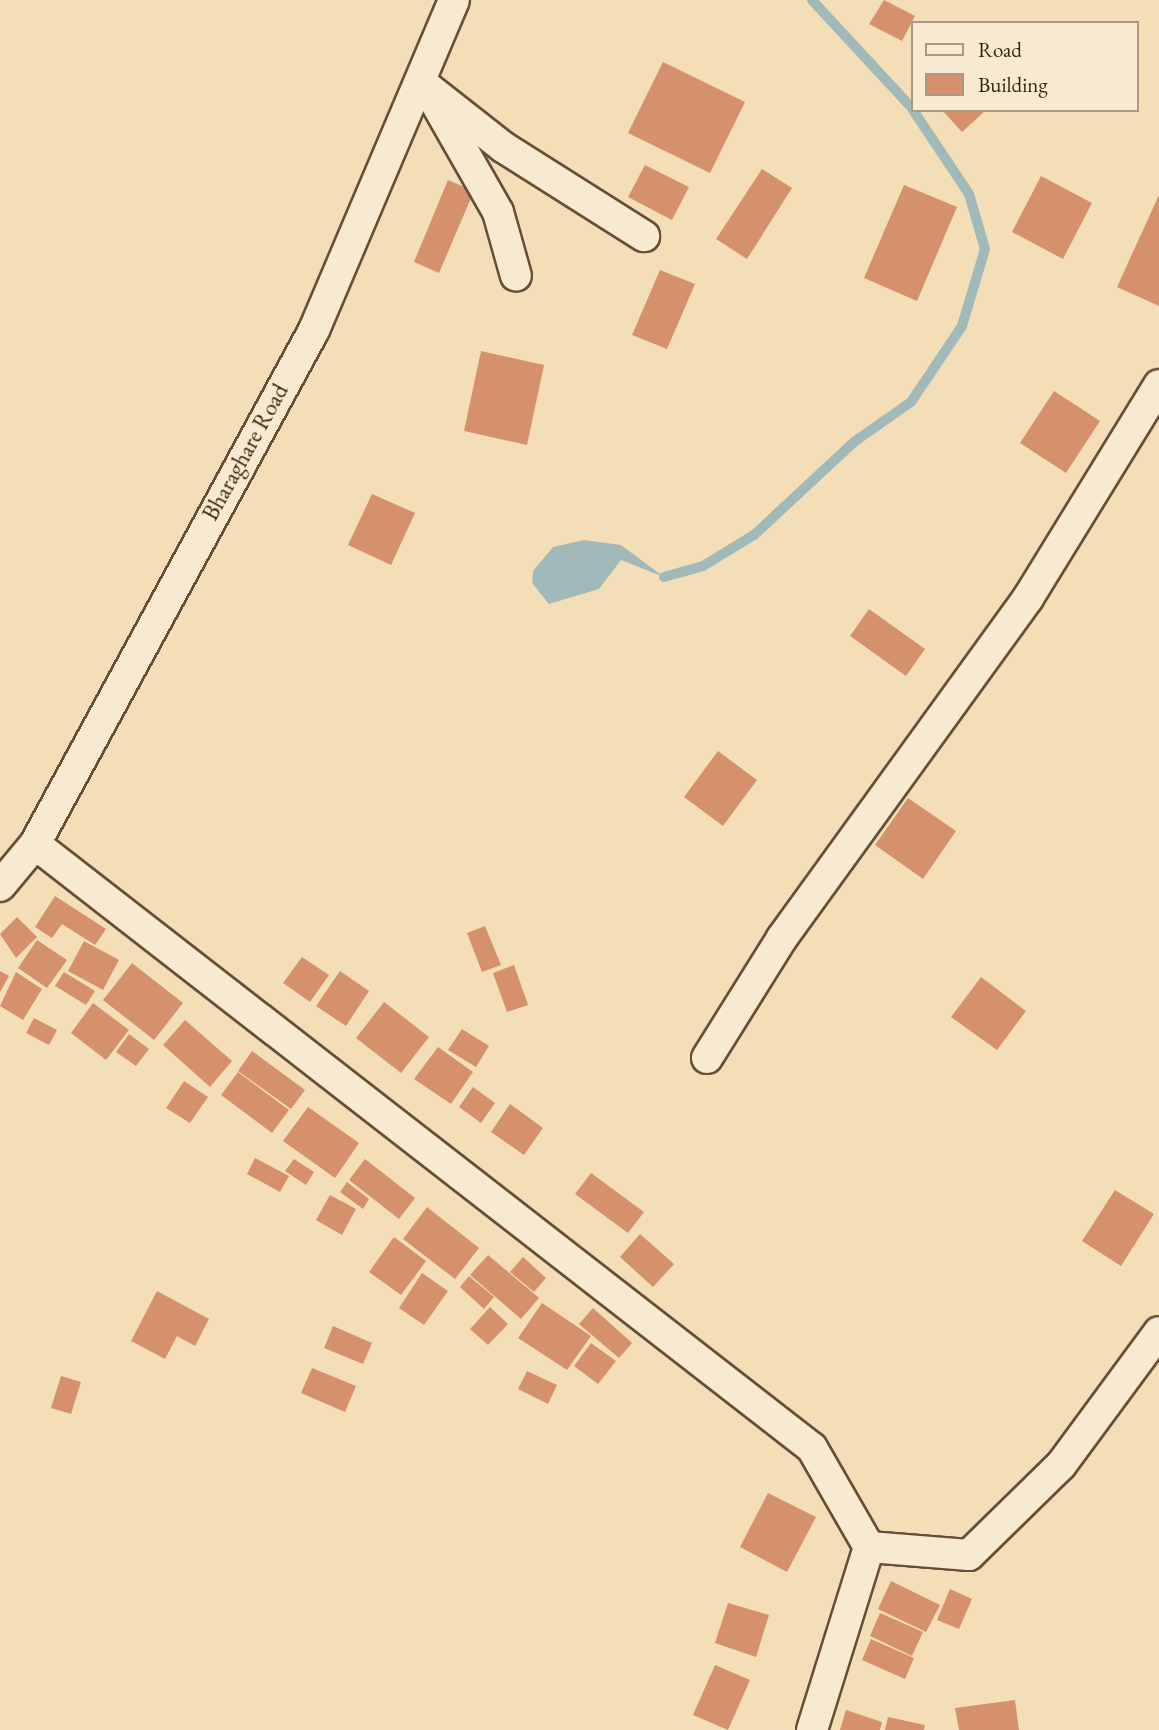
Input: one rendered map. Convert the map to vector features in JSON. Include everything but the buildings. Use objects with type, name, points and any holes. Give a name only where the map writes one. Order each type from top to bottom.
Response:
[{"type":"street","name":"Bharaghare Road","points":[[0,886],[35,844],[314,330],[424,84],[454,0]]},
{"type":"street","points":[[424,84],[503,147],[644,236]]},
{"type":"street","points":[[424,84],[498,212],[516,276]]},
{"type":"street","points":[[707,1058],[905,762],[1028,598],[1159,385]]},
{"type":"street","points":[[35,844],[812,1448],[869,1547],[812,1730]]},
{"type":"street","points":[[869,1547],[969,1555],[1061,1465],[1159,1332]]},
{"type":"water","points":[[584,540],[621,545],[664,577],[621,560],[599,589],[549,604],[532,583],[533,571],[553,547]]},
{"type":"waterway","points":[[812,0],[911,107]]},
{"type":"waterway","points":[[664,577],[703,566],[754,535],[854,442],[911,402],[962,326],[985,249],[969,194],[914,112]]}]
